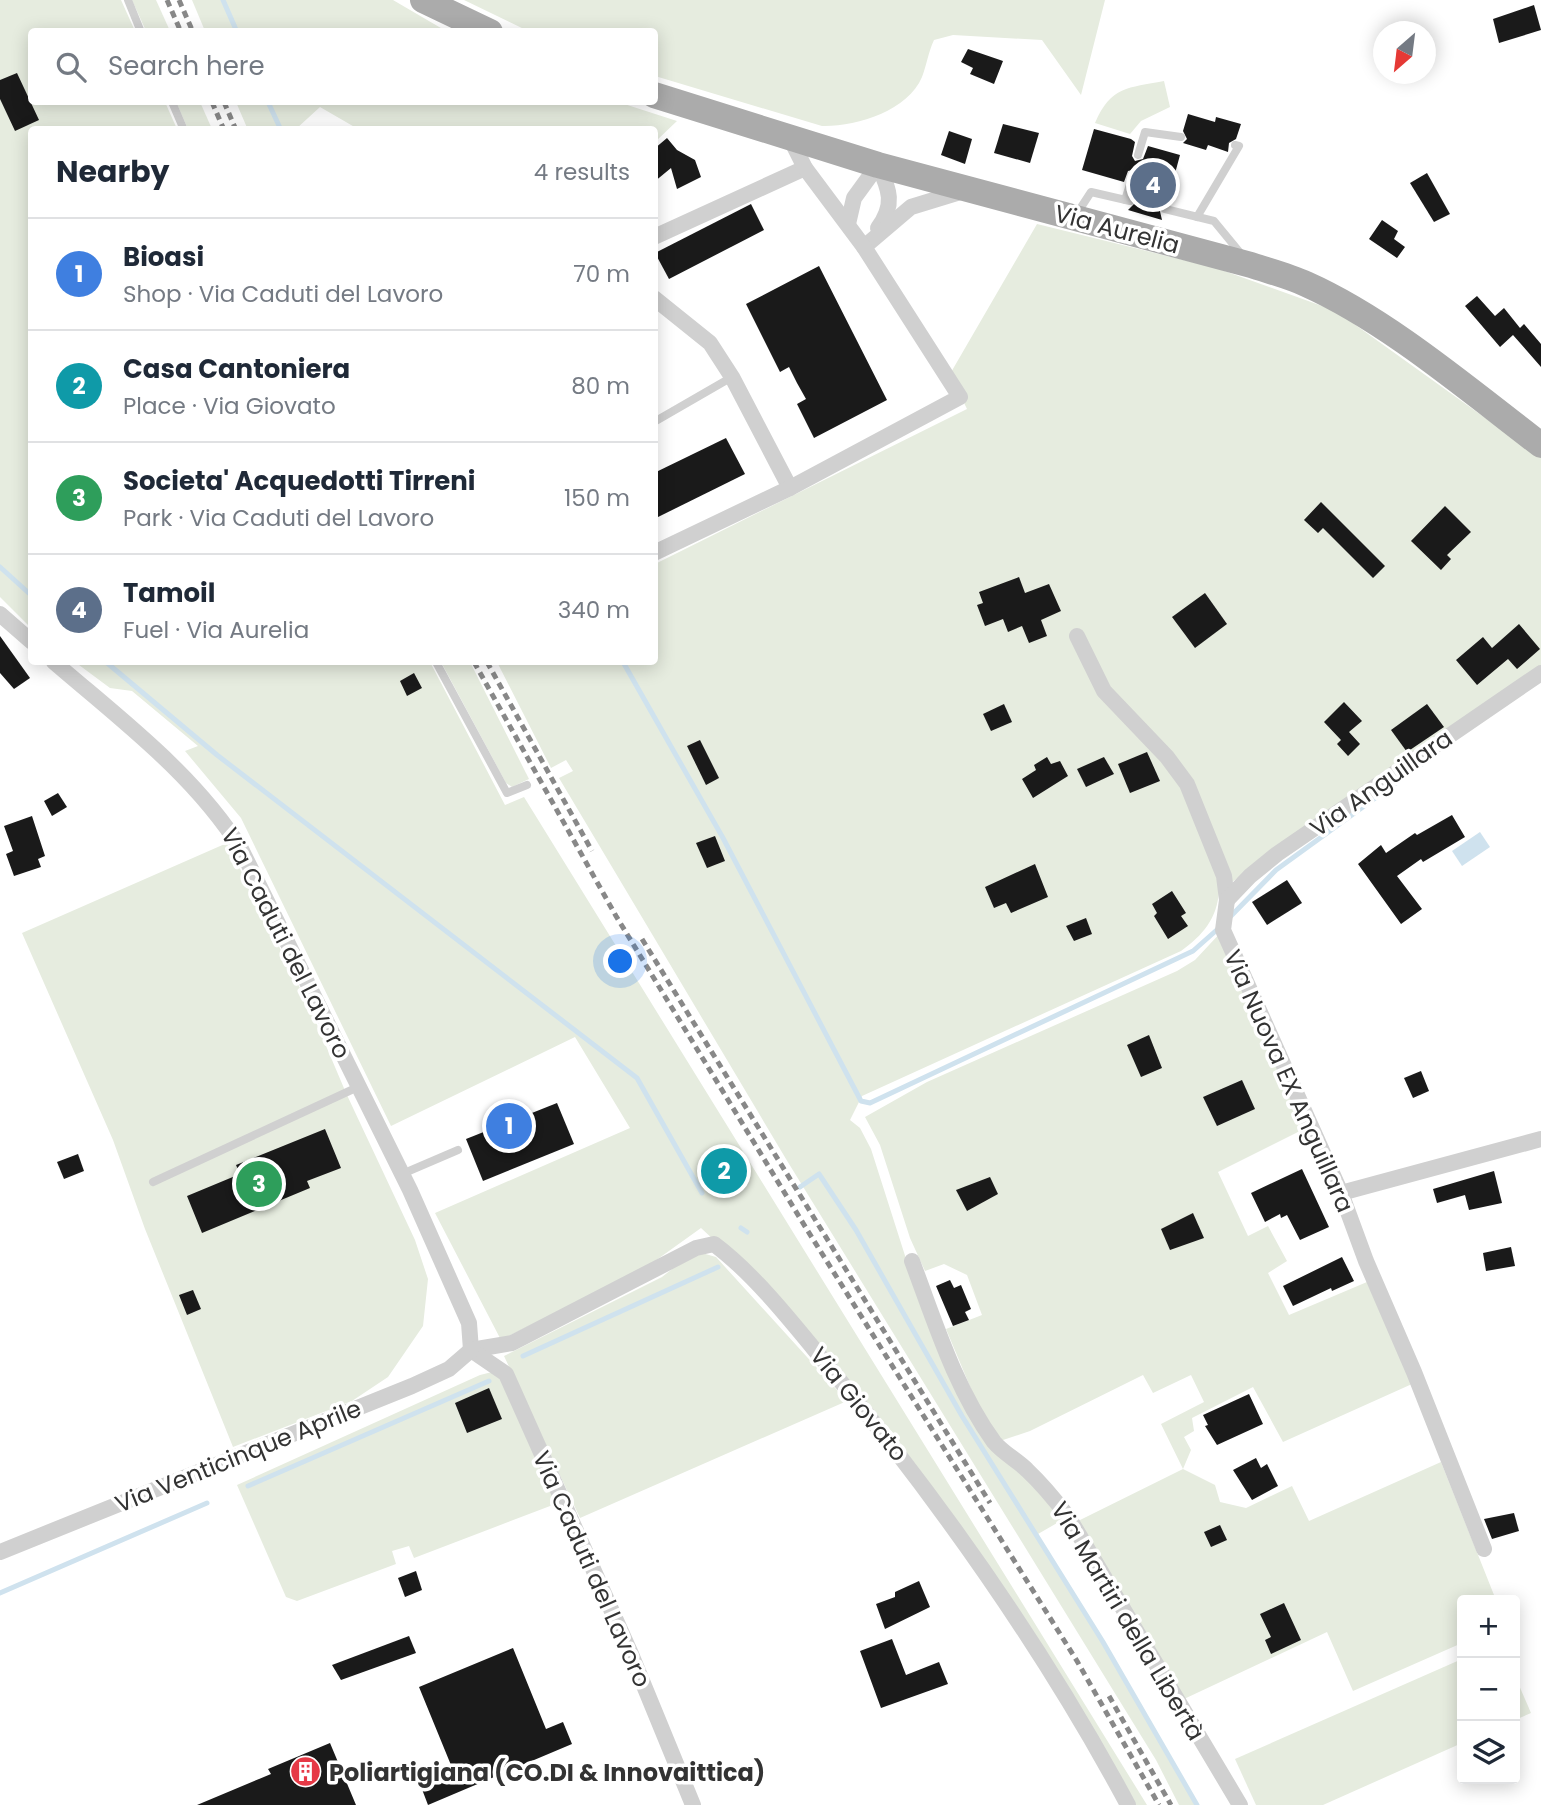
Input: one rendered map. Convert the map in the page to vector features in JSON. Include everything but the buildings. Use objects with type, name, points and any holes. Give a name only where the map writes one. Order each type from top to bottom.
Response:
[{"type":"main road","points":[[423,0],[482,28]]},
{"type":"main road","name":"Via Aurelia","points":[[658,96],[878,165],[1251,265],[1306,284],[1358,313],[1541,445]]},
{"type":"street","points":[[658,551],[790,488],[960,397],[864,247],[805,168],[790,138]]},
{"type":"street","points":[[848,224],[854,198],[878,165],[889,187],[891,203],[887,215],[864,247]]},
{"type":"street","points":[[658,235],[805,168]]},
{"type":"street","points":[[864,247],[911,207],[940,196],[971,190]]},
{"type":"street","points":[[658,301],[710,343],[732,377],[790,488]]},
{"type":"street","points":[[0,614],[28,638]]},
{"type":"street","name":"Via Nuova EX Anguillara","points":[[1077,636],[1104,691],[1167,757],[1187,784],[1224,876],[1227,900],[1223,930],[1341,1193],[1387,1314],[1414,1372],[1484,1549]]},
{"type":"street","name":"Via Caduti del Lavoro","points":[[57,665],[189,782],[223,820],[241,849],[402,1174],[469,1323],[471,1350],[506,1374],[631,1654],[692,1805]]},
{"type":"street","name":"Via Anguillara","points":[[1227,900],[1250,876],[1541,673]]},
{"type":"street","points":[[1341,1193],[1541,1139]]},
{"type":"street","name":"Via Giovato","points":[[471,1350],[512,1343],[695,1248],[714,1244],[789,1319],[888,1437],[1036,1650],[1128,1805]]},
{"type":"street","name":"Via Martiri della Libertà","points":[[912,1261],[944,1347],[972,1409],[996,1445],[1044,1486],[1069,1518],[1240,1805]]},
{"type":"street","name":"Via Venticinque Aprile","points":[[0,1552],[412,1386],[450,1369],[471,1350]]},
{"type":"lane","points":[[128,0],[139,28]]},
{"type":"lane","points":[[173,105],[182,126]]},
{"type":"lane","points":[[1138,155],[1145,132],[1181,137]]},
{"type":"lane","points":[[1197,217],[1239,146],[1234,145]]},
{"type":"lane","points":[[1075,218],[1091,192],[1128,201],[1133,175]]},
{"type":"lane","points":[[1165,209],[1214,221],[1251,265]]},
{"type":"lane","points":[[658,420],[732,377]]},
{"type":"lane","points":[[438,665],[507,793],[527,785]]},
{"type":"lane","points":[[153,1182],[360,1086]]},
{"type":"lane","points":[[402,1174],[458,1150]]},
{"type":"shaded area","points":[[0,0],[121,0],[134,28],[28,28],[28,105],[166,105],[176,126],[28,126],[28,625],[0,597]]},
{"type":"shaded area","points":[[132,0],[156,0],[169,28],[145,28]]},
{"type":"shaded area","points":[[192,0],[393,0],[441,28],[204,28]]},
{"type":"shaded area","points":[[464,0],[1105,0],[1081,95],[1042,40],[953,35],[934,40],[922,77],[905,99],[879,115],[835,126],[822,126],[658,77],[658,28],[522,28]]},
{"type":"shaded area","points":[[1164,81],[1170,107],[1141,121],[1130,134],[1095,123],[1114,95],[1131,88]]},
{"type":"shaded area","points":[[177,105],[201,105],[211,126],[187,126]]},
{"type":"shaded area","points":[[237,105],[627,105],[677,121],[658,139],[658,126],[353,126],[320,107],[299,126],[246,126]]},
{"type":"shaded area","points":[[1037,224],[1216,268],[1336,311],[1541,458],[1541,668],[1219,891],[1208,926],[1181,951],[862,1096],[850,1120],[860,1128],[871,1149],[908,1265],[967,1412],[1064,1519],[1038,1534],[1197,1805],[1179,1805],[1156,1760],[786,1159],[559,778],[573,771],[566,760],[551,768],[499,665],[658,665],[658,563],[967,409],[950,374]]},
{"type":"shaded area","points":[[79,665],[432,665],[505,805],[524,797],[1147,1805],[1133,1805],[957,1524],[893,1433],[771,1293],[701,1228],[648,1266],[501,1340],[435,1213],[630,1128],[575,1037],[391,1126],[241,818],[185,751],[198,746],[132,691],[110,688]]},
{"type":"shaded area","points":[[443,665],[472,665],[529,779],[512,787],[506,783]]},
{"type":"shaded area","points":[[227,843],[310,1008],[346,1093],[415,1240],[428,1279],[423,1326],[388,1377],[352,1401],[233,1447],[145,1229],[113,1140],[22,933]]},
{"type":"shaded area","points":[[1223,930],[1310,1126],[1218,1172],[1248,1236],[1268,1226],[1287,1261],[1268,1273],[1289,1315],[1367,1282],[1412,1384],[1283,1442],[1253,1387],[1192,1418],[1194,1431],[1184,1437],[1191,1450],[1183,1469],[1161,1424],[1204,1402],[1191,1375],[1153,1393],[1143,1375],[1030,1431],[1000,1441],[982,1415],[946,1329],[982,1315],[967,1275],[944,1264],[925,1271],[910,1238],[880,1145],[865,1117],[927,1082],[1177,971],[1195,960]]},
{"type":"shaded area","points":[[702,1253],[716,1257],[847,1401],[580,1518],[504,1356],[662,1277],[681,1262]]},
{"type":"shaded area","points":[[492,1372],[502,1378],[558,1503],[414,1558],[409,1546],[392,1551],[396,1564],[297,1601],[286,1597],[237,1485],[480,1375]]},
{"type":"shaded area","points":[[1441,1462],[1494,1595],[1457,1595],[1457,1645],[1353,1691],[1327,1632],[1184,1699],[1076,1522],[1183,1469],[1215,1485],[1220,1502],[1246,1508],[1292,1486],[1309,1521]]},
{"type":"shaded area","points":[[1457,1661],[1457,1745],[1323,1805],[1256,1805],[1235,1759]]},
{"type":"shaded area","points":[[1520,1688],[1531,1713],[1520,1718]]},
{"type":"water","points":[[1480,832],[1490,847],[1462,866],[1452,851]]},
{"type":"waterway","points":[[223,0],[235,28]]},
{"type":"waterway","points":[[269,105],[279,126]]},
{"type":"waterway","points":[[0,567],[28,592]]},
{"type":"waterway","points":[[110,665],[217,755],[637,1078],[702,1193]]},
{"type":"waterway","points":[[625,665],[723,838],[861,1101],[870,1103],[1193,951],[1219,928]]},
{"type":"waterway","points":[[1229,918],[1276,870],[1429,759]]},
{"type":"waterway","points":[[800,1187],[819,1174],[856,1230],[962,1416],[1103,1642],[1197,1805]]},
{"type":"waterway","points":[[741,1228],[747,1232]]},
{"type":"waterway","points":[[523,1356],[718,1267]]},
{"type":"waterway","points":[[248,1486],[489,1381]]},
{"type":"waterway","points":[[0,1593],[207,1503]]},
{"type":"railway","points":[[167,0],[179,28]]},
{"type":"railway","points":[[179,0],[191,28]]},
{"type":"railway","points":[[213,105],[222,126]]},
{"type":"railway","points":[[225,105],[234,126]]},
{"type":"railway","points":[[476,665],[616,916],[806,1228],[1077,1661],[1159,1805]]},
{"type":"railway","points":[[489,665],[592,851]]},
{"type":"railway","points":[[642,939],[990,1503]]},
{"type":"railway","points":[[1109,1696],[1171,1805]]},
{"type":"place","name":"Tamoil","points":[[1153,185]]},
{"type":"place","name":"Bioasi","points":[[509,1126]]},
{"type":"place","name":"Casa Cantoniera","points":[[724,1171]]},
{"type":"place","name":"Societa' Acquedotti Tirreni","points":[[259,1184]]},
{"type":"place","name":"Poliartigiana (CO.DI & Innovaittica)","points":[[306,1772]]}]
